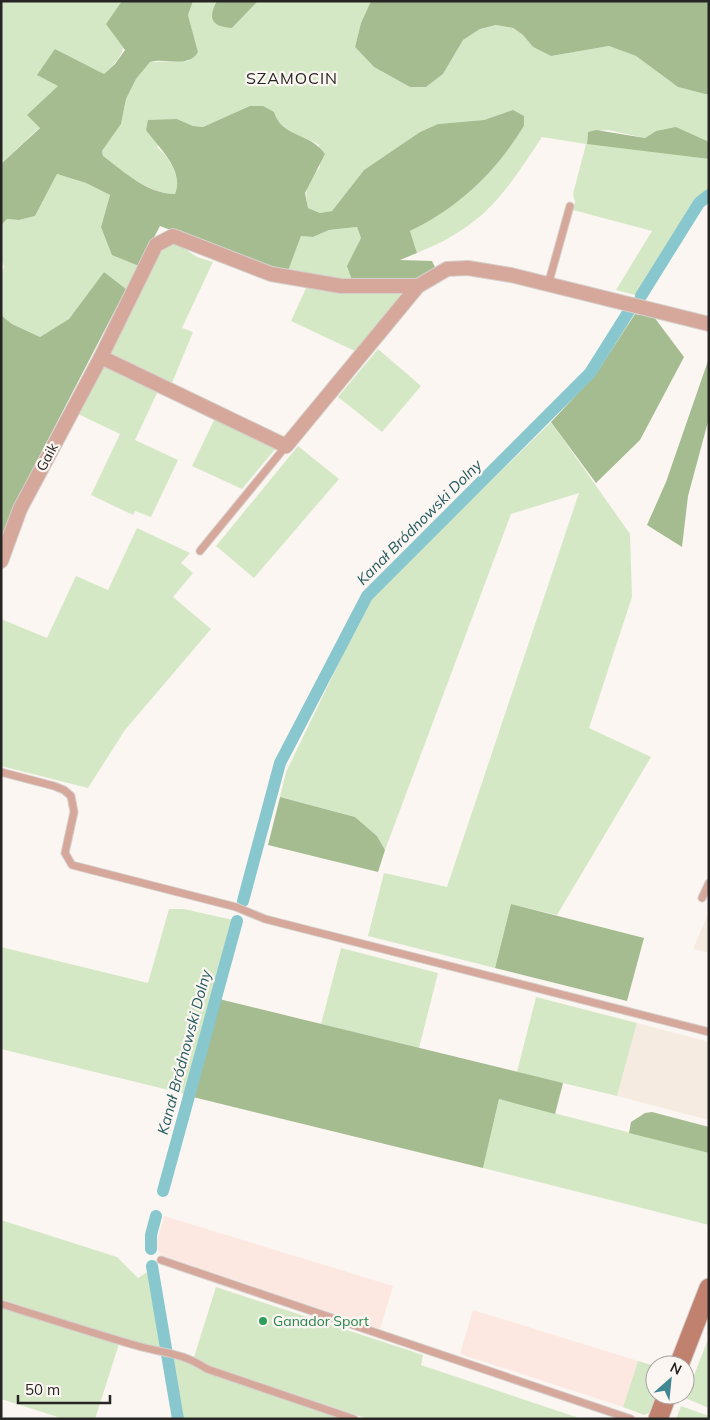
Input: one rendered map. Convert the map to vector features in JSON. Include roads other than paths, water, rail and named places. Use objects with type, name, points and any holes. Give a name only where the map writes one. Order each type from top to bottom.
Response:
[{"type":"main road","points":[[683,1355],[709,1288]]},
{"type":"main road","points":[[658,1419],[663,1405]]},
{"type":"street","name":"Gaik","points":[[1,561],[20,509],[101,357],[156,245],[173,236],[271,274],[341,286],[418,286]]},
{"type":"street","points":[[101,357],[286,446],[418,286],[447,269],[468,268],[511,274],[709,324]]},
{"type":"lane","points":[[548,284],[570,206]]},
{"type":"lane","points":[[200,551],[286,446]]},
{"type":"lane","points":[[1,772],[54,786],[64,790],[71,796],[74,812],[65,853],[72,865],[236,907],[284,924],[709,1032]]},
{"type":"lane","points":[[702,898],[709,883]]},
{"type":"lane","points":[[161,1260],[631,1419]]},
{"type":"lane","points":[[1,1304],[141,1347],[176,1353],[193,1360],[207,1369],[354,1419]]},
{"type":"waterway","name":"Kanał Bródnowski Dolny","points":[[641,296],[699,203],[709,195]]},
{"type":"waterway","name":"Kanał Bródnowski Dolny","points":[[243,901],[280,763],[367,596],[590,373],[629,311]]},
{"type":"waterway","name":"Kanał Bródnowski Dolny","points":[[163,1191],[237,921]]},
{"type":"waterway","name":"Kanał Bródnowski Dolny","points":[[151,1249],[151,1235],[156,1216]]},
{"type":"waterway","name":"Kanał Bródnowski Dolny","points":[[152,1266],[178,1419]]},
{"type":"place","name":"Ganador Sport","points":[[263,1321]]},
{"type":"district","name":"SZAMOCIN","points":[[292,78]]}]
